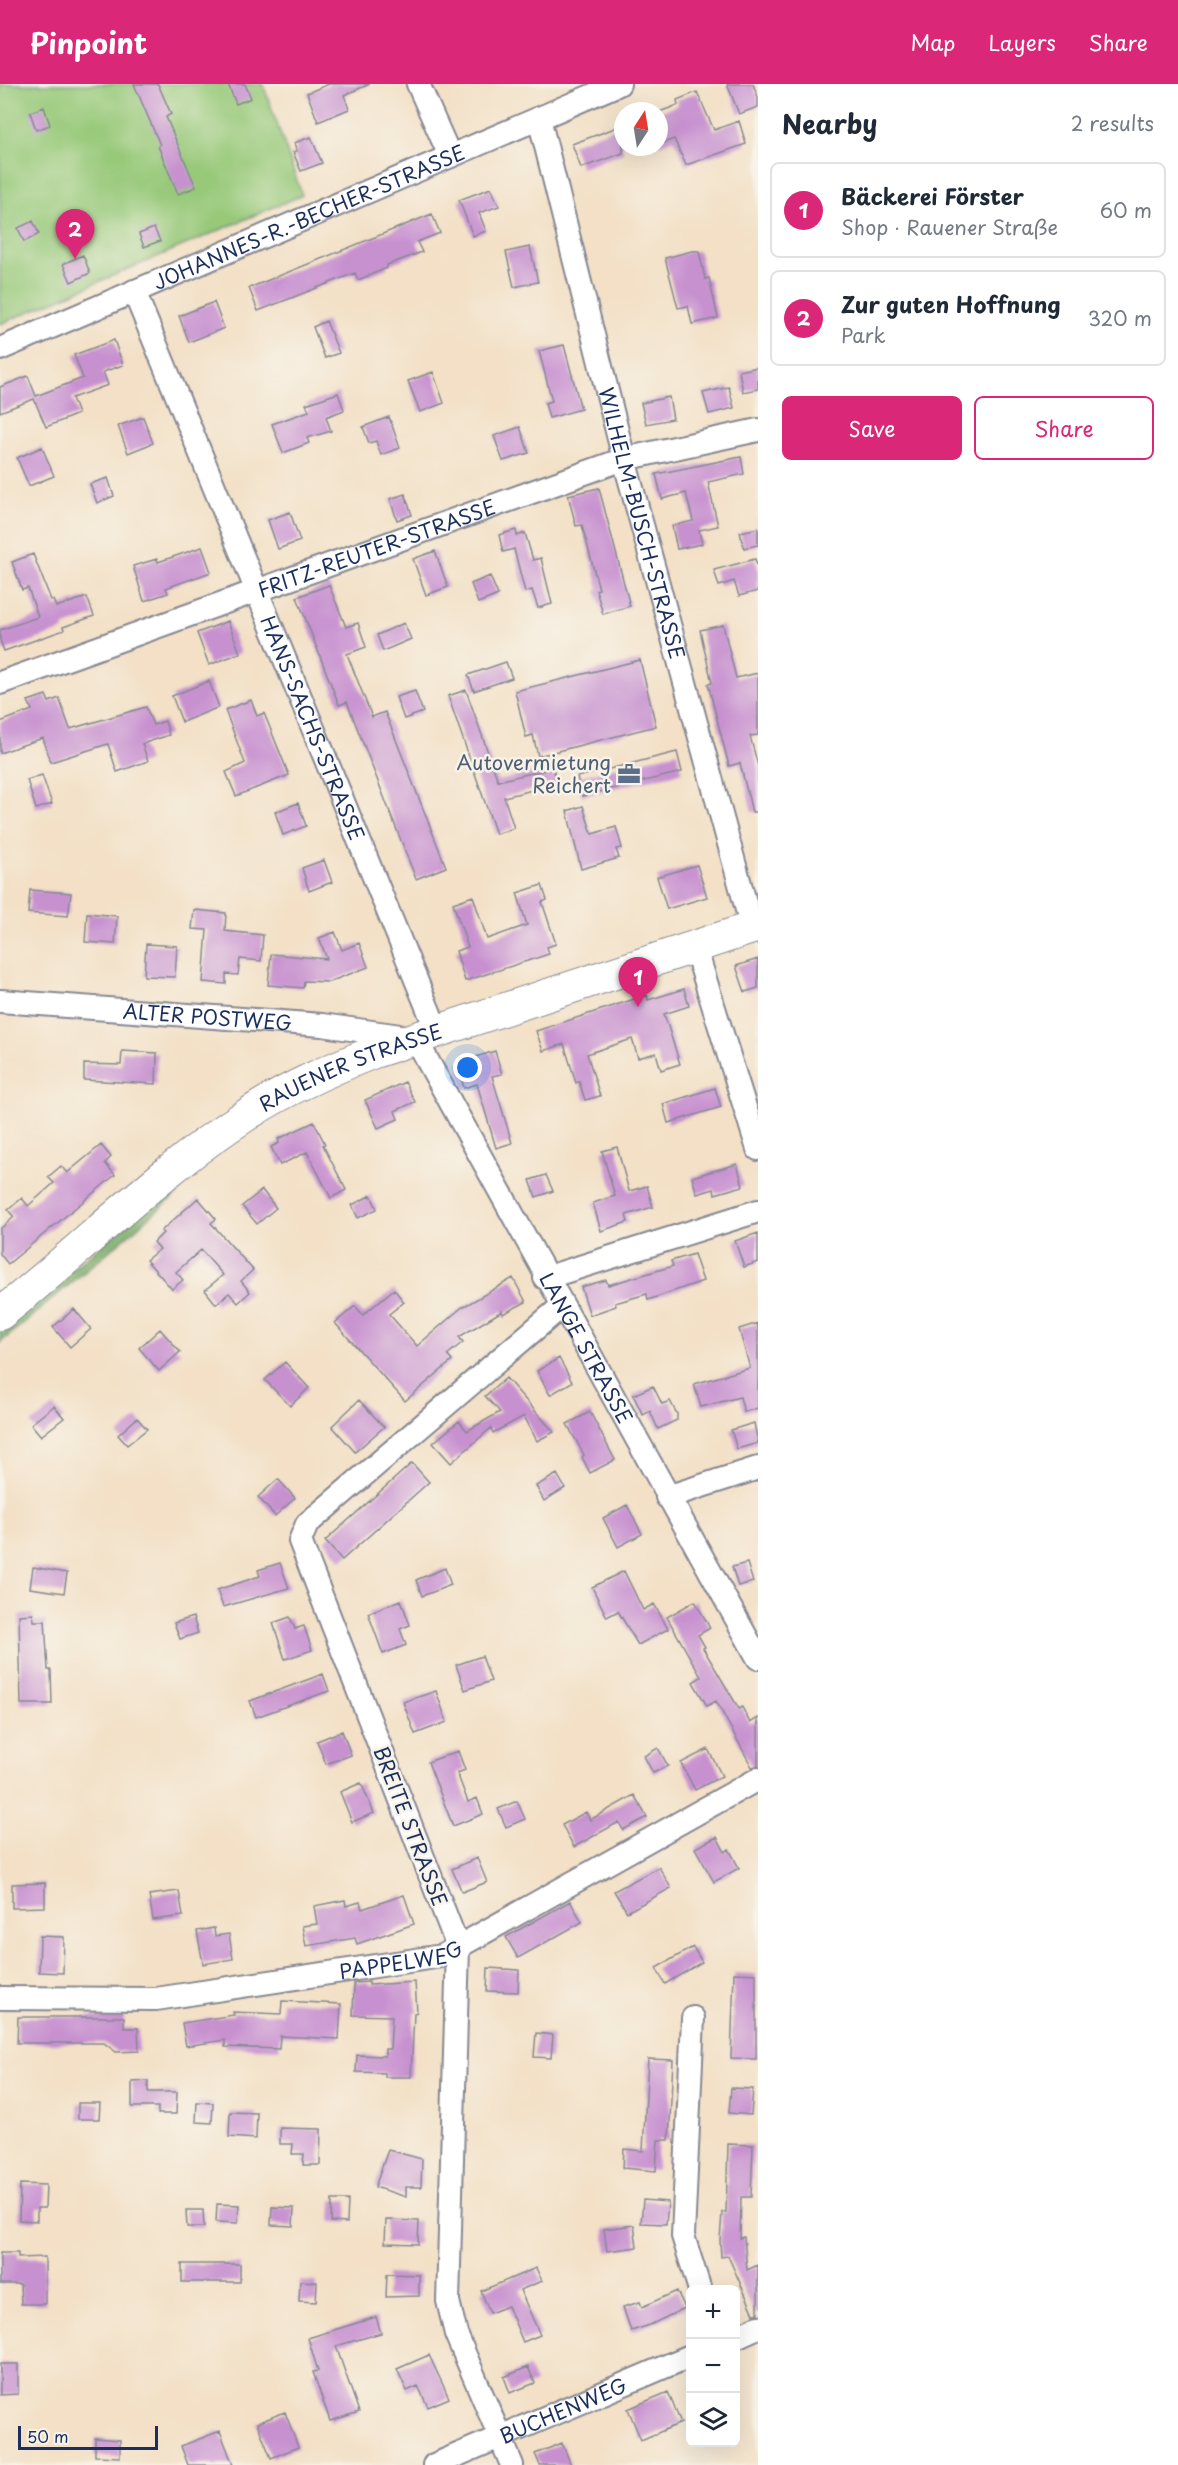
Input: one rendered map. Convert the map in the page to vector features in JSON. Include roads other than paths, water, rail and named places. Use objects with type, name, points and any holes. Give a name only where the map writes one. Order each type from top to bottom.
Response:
[{"type":"main road","name":"RAUENER STRASSE","points":[[0,1314],[210,1139],[248,1113],[339,1066],[426,1035],[755,927]]},
{"type":"street","points":[[418,84],[450,156]]},
{"type":"street","name":"JOHANNES-R.-BECHER-STRASSE","points":[[0,349],[619,84]]},
{"type":"street","name":"WILHELM-BUSCH-STRASSE","points":[[539,118],[624,459],[755,927]]},
{"type":"street","name":"HANS-SACHS-STRASSE","points":[[134,291],[256,592],[426,1035]]},
{"type":"street","name":"FRITZ-REUTER-STRASSE","points":[[0,683],[624,459],[758,430]]},
{"type":"street","points":[[695,947],[758,1149]]},
{"type":"street","name":"ALTER POSTWEG","points":[[0,1001],[426,1035]]},
{"type":"street","name":"LANGE STRASSE","points":[[426,1035],[545,1278],[758,1658]]},
{"type":"street","points":[[545,1278],[758,1211]]},
{"type":"street","name":"BREITE STRASSE","points":[[512,2465],[456,2334],[448,2301],[458,1947],[300,1541],[307,1524],[562,1306]]},
{"type":"street","points":[[667,1497],[758,1468]]},
{"type":"street","name":"PAPPELWEG","points":[[0,1998],[156,1999],[442,1956],[758,1779]]},
{"type":"street","points":[[693,2019],[683,2236],[699,2285]]},
{"type":"street","points":[[740,2335],[758,2327]]},
{"type":"street","name":"BUCHENWEG","points":[[434,2465],[686,2358]]},
{"type":"place","name":"Zur guten Hoffnung","points":[[75,259]]},
{"type":"place","name":"Autovermietung Reichert","points":[[629,774]]},
{"type":"place","name":"Bäckerei Förster","points":[[638,1007]]}]
